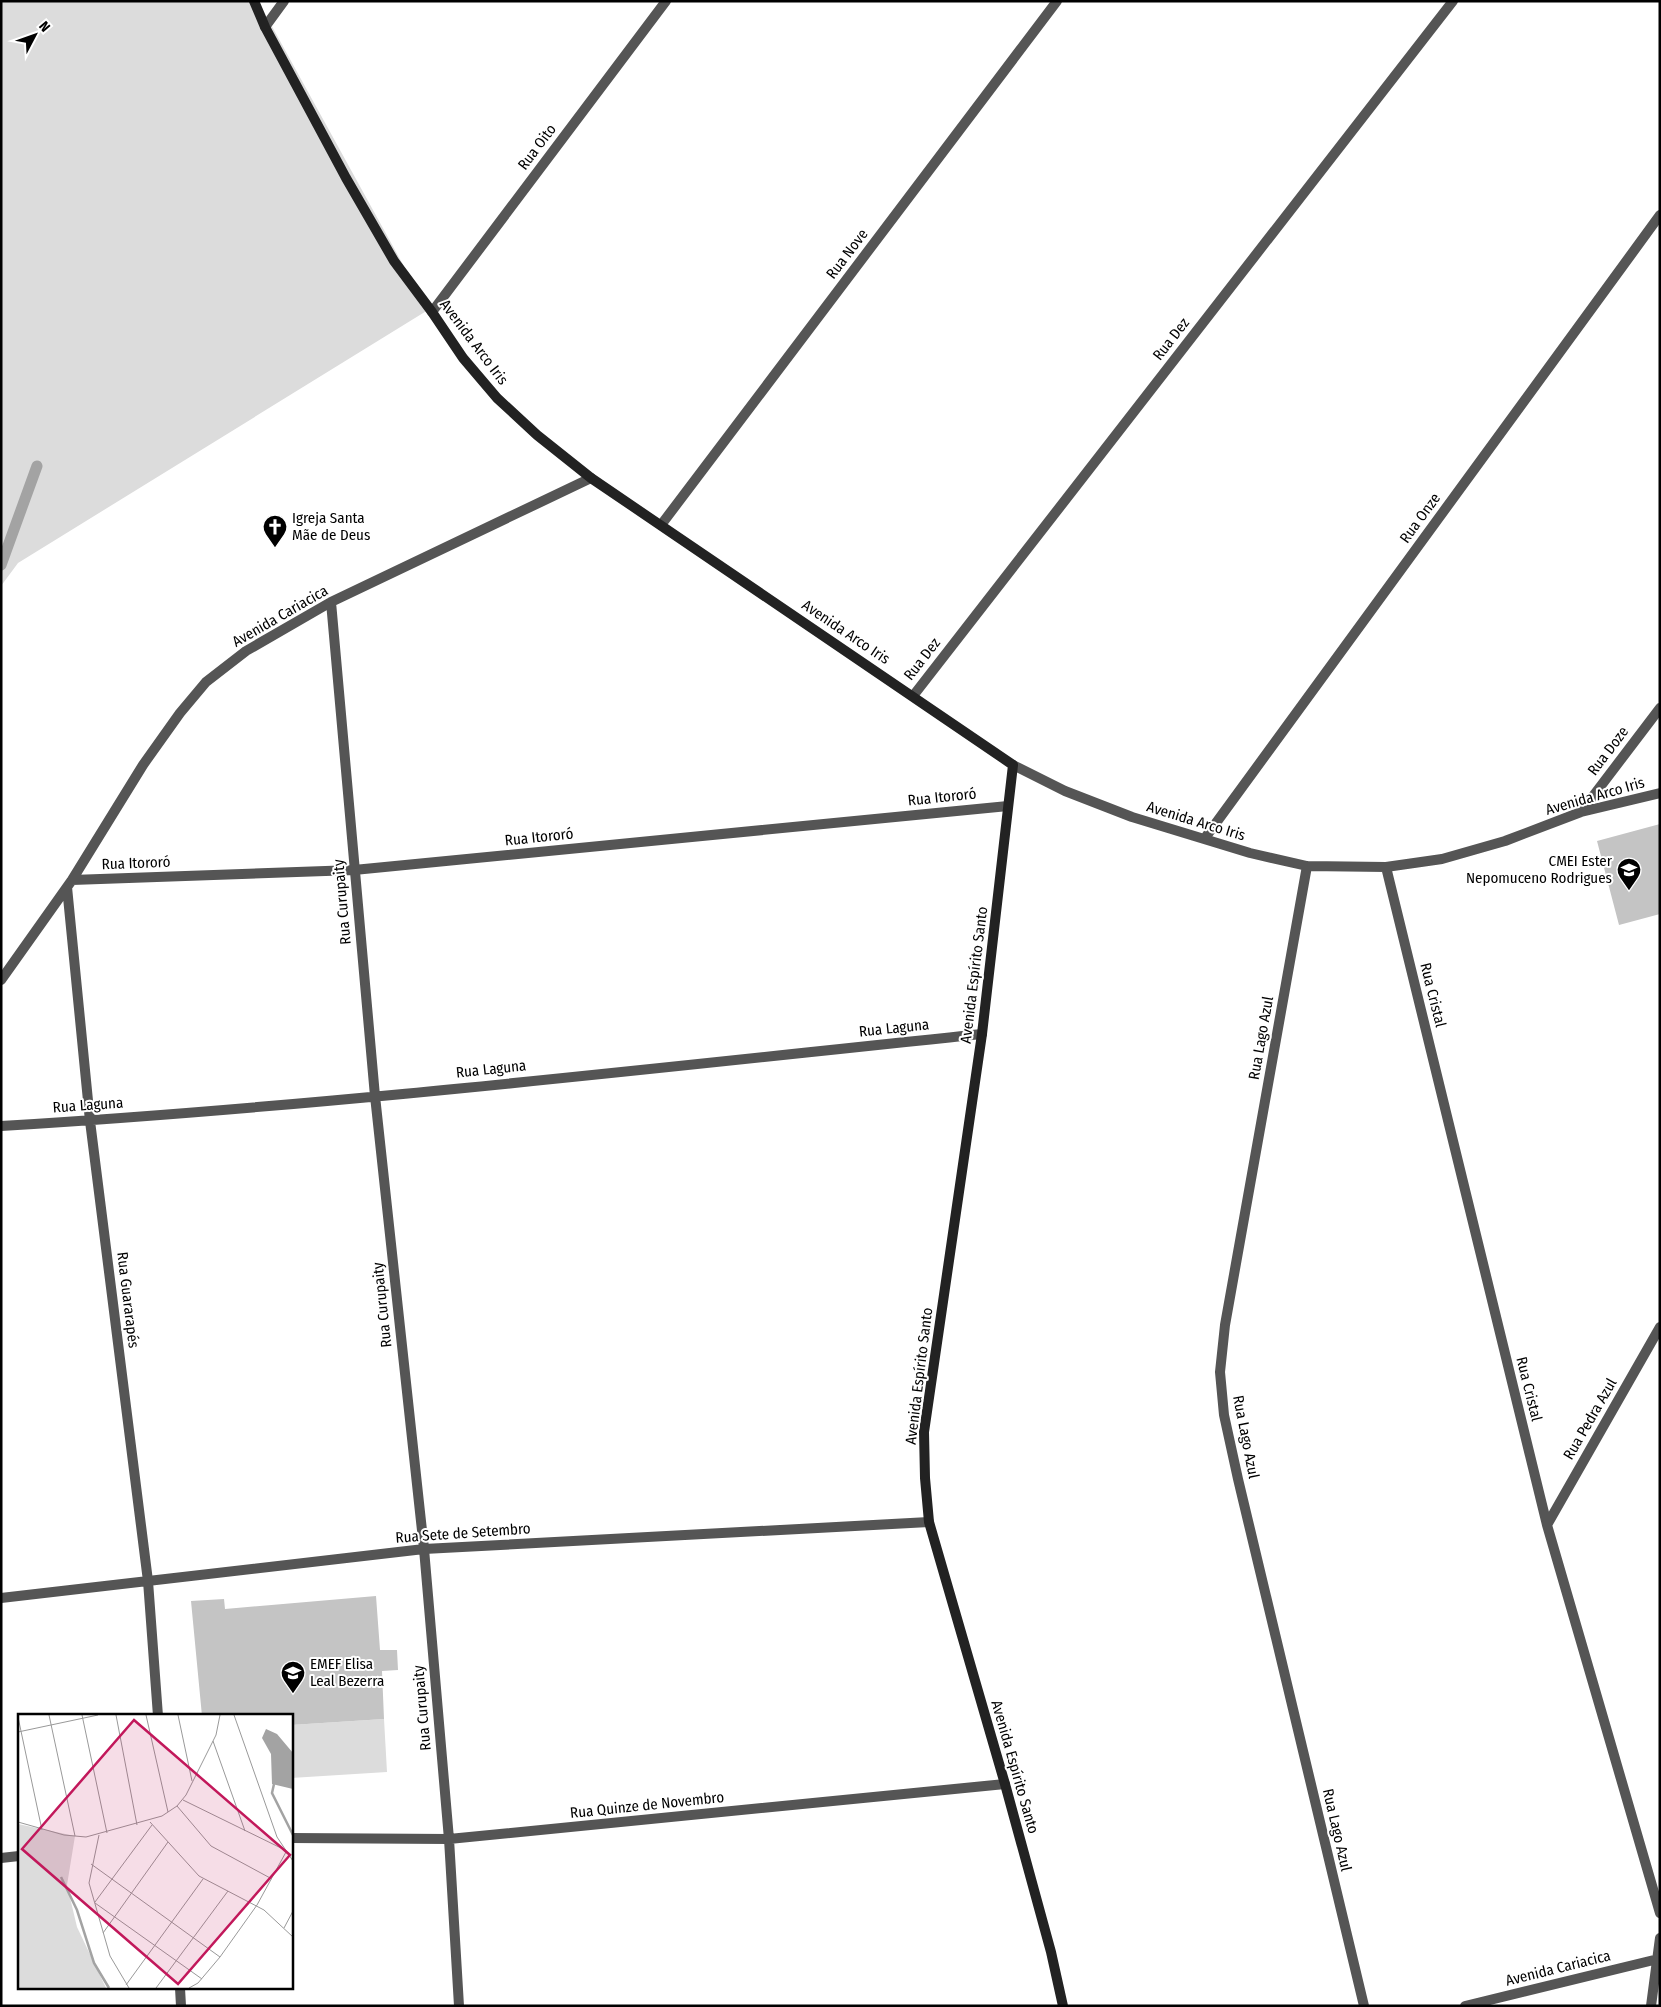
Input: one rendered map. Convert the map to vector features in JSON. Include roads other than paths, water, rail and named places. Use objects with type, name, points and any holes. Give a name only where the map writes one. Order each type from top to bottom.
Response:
[{"type":"street","name":"Avenida Arco Iris","points":[[254,1],[264,27],[368,218],[394,261],[463,358],[497,398],[537,435],[592,478],[1013,765],[1065,791],[1132,817],[1250,853],[1307,866],[1386,867],[1442,859],[1506,841],[1580,812],[1660,793]]},
{"type":"street","points":[[264,27],[284,1]]},
{"type":"street","name":"Rua Oito","points":[[432,312],[666,1]]},
{"type":"street","name":"Rua Nove","points":[[661,525],[1057,1]]},
{"type":"street","name":"Rua Dez","points":[[912,696],[1454,1]]},
{"type":"street","name":"Rua Onze","points":[[1205,838],[1660,215]]},
{"type":"street","name":"Avenida Cariacica","points":[[1,980],[69,884],[143,765],[180,713],[206,682],[246,650],[331,602],[592,478]]},
{"type":"street","name":"Rua Curupaity","points":[[331,602],[375,1096],[424,1549],[449,1839],[459,2006]]},
{"type":"street","name":"Rua Doze","points":[[1580,812],[1660,708]]},
{"type":"street","name":"Avenida Espírito Santo","points":[[1013,765],[982,1034],[924,1432],[924,1478],[929,1522],[1005,1784],[1063,2006]]},
{"type":"street","name":"Rua Itororó","points":[[69,884],[354,870],[1008,806]]},
{"type":"street","name":"Rua Lago Azul","points":[[1307,866],[1225,1325],[1220,1372],[1224,1414],[1238,1479],[1364,2006]]},
{"type":"street","name":"Rua Cristal","points":[[1386,867],[1547,1525],[1660,1913]]},
{"type":"street","name":"Rua Guararapés","points":[[69,884],[90,1121],[148,1581],[158,1714]]},
{"type":"street","name":"Rua Laguna","points":[[1,1126],[90,1121],[375,1096],[982,1034]]},
{"type":"street","name":"Rua Pedra Azul","points":[[1547,1525],[1660,1327]]},
{"type":"street","name":"Rua Sete de Setembro","points":[[1,1598],[424,1549],[929,1522]]},
{"type":"street","name":"Rua Quinze de Novembro","points":[[292,1838],[449,1839],[1005,1784]]},
{"type":"street","points":[[1,1858],[18,1856]]},
{"type":"street","points":[[1651,2006],[1660,1938]]},
{"type":"street","name":"Avenida Cariacica","points":[[1465,2006],[1658,1959]]},
{"type":"street","points":[[180,1990],[181,2006]]},
{"type":"waterway","points":[[1,565],[37,466]]},
{"type":"place","name":"Igreja Santa Mãe de Deus","points":[[275,548]]},
{"type":"place","name":"CMEI Ester Nepomuceno Rodrigues","points":[[1629,891]]},
{"type":"place","name":"EMEF Elisa Leal Bezerra","points":[[293,1694]]}]
